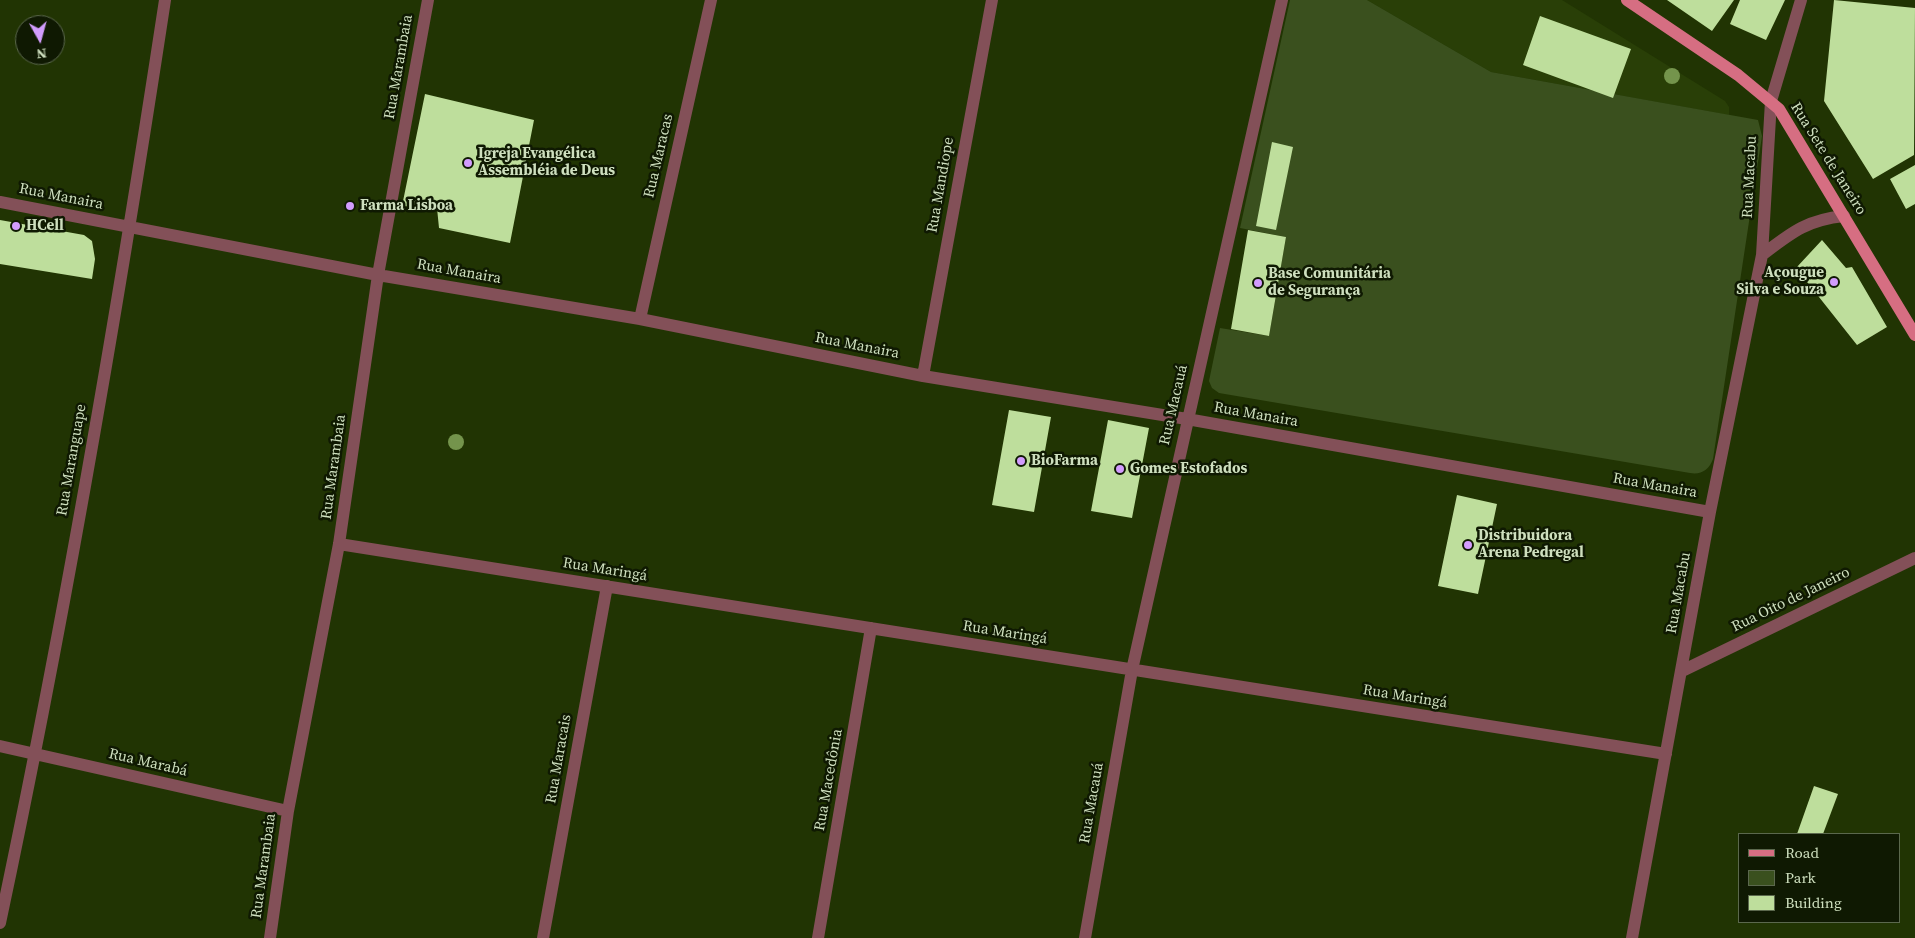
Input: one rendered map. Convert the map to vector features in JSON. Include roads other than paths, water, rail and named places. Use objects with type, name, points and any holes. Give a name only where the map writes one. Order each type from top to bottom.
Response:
[{"type":"main road","name":"Rua Sete de Janeiro","points":[[1627,0],[1738,75],[1771,101],[1784,116],[1915,335]]},
{"type":"street","name":"Rua Maranguape","points":[[0,923],[36,754],[130,227],[165,0]]},
{"type":"street","name":"Rua Marambaia","points":[[270,938],[288,811],[339,544],[378,275],[428,0]]},
{"type":"street","name":"Rua Maracas","points":[[640,319],[711,0]]},
{"type":"street","name":"Rua Mandiope","points":[[923,376],[992,0]]},
{"type":"street","name":"Rua Macauá","points":[[1088,938],[1132,670],[1282,0]]},
{"type":"street","name":"Rua Macabu","points":[[1632,938],[1710,512],[1762,255],[1771,101],[1801,0]]},
{"type":"street","name":"Rua Manaira","points":[[0,202],[378,275],[640,319],[923,376],[1187,419],[1710,512]]},
{"type":"street","points":[[1762,255],[1811,222],[1844,216]]},
{"type":"street","name":"Rua Maringá","points":[[339,544],[1666,754]]},
{"type":"street","name":"Rua Oito de Janeiro","points":[[1682,671],[1915,558]]},
{"type":"street","name":"Rua Maracais","points":[[543,938],[607,586]]},
{"type":"street","name":"Rua Macedônia","points":[[818,938],[871,628]]},
{"type":"street","name":"Rua Marabá","points":[[0,746],[288,811]]},
{"type":"place","name":"Igreja Evangélica Assembléia de Deus","points":[[468,163]]},
{"type":"place","name":"Farma Lisboa","points":[[350,206]]},
{"type":"place","name":"HCell","points":[[16,226]]},
{"type":"place","name":"Açougue Silva e Souza","points":[[1834,282]]},
{"type":"place","name":"Base Comunitária de Segurança","points":[[1258,283]]},
{"type":"place","name":"BioFarma","points":[[1021,461]]},
{"type":"place","name":"Gomes Estofados","points":[[1120,469]]},
{"type":"place","name":"Distribuidora Arena Pedregal","points":[[1468,545]]}]
